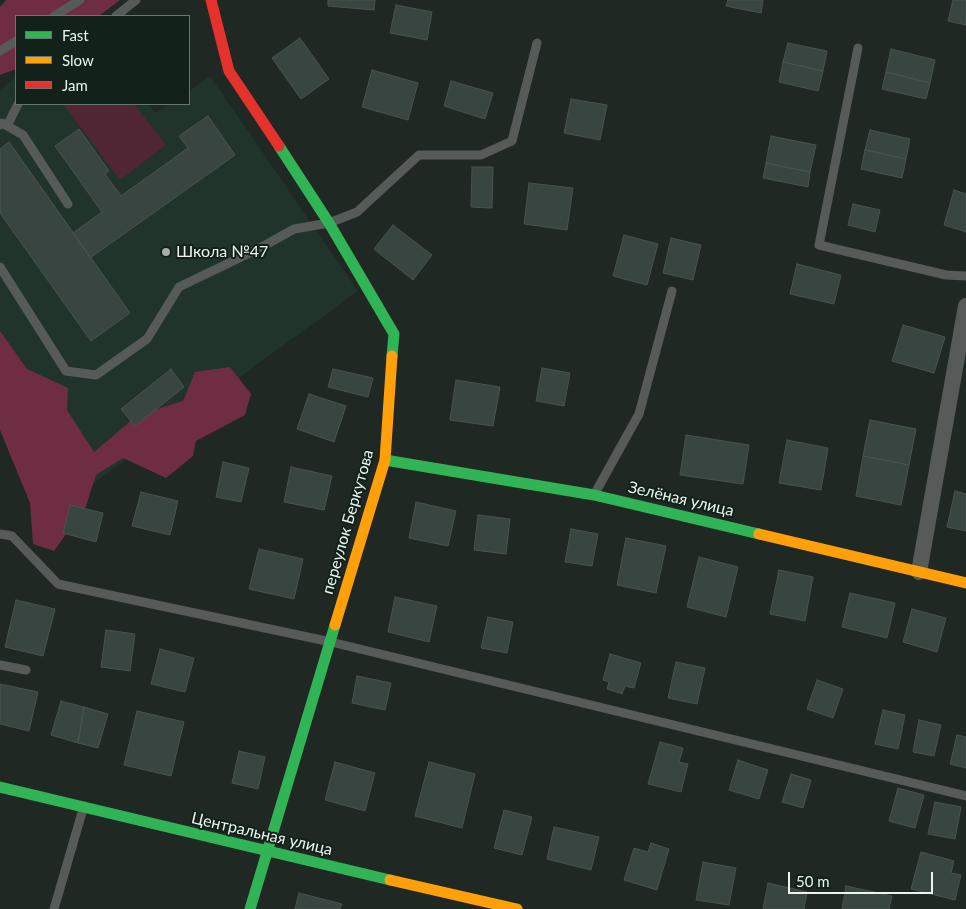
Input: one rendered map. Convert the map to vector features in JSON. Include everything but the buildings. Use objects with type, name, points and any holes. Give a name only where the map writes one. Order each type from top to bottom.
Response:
[{"type":"street","name":"переулок Беркутова","points":[[211,0],[229,71],[330,223],[394,334],[385,460],[250,909]]},
{"type":"street","points":[[919,572],[966,306]]},
{"type":"street","name":"Зелёная улица","points":[[385,460],[594,496],[966,583]]},
{"type":"street","name":"Центральная улица","points":[[0,787],[268,852],[517,909]]},
{"type":"lane","points":[[56,15],[80,0]]},
{"type":"lane","points":[[117,15],[136,0]]},
{"type":"lane","points":[[0,51],[15,42]]},
{"type":"lane","points":[[0,267],[66,372],[96,375],[147,338],[179,287],[260,248],[294,229],[330,223],[356,212],[419,155],[481,155],[512,141],[537,43]]},
{"type":"lane","points":[[858,48],[819,246],[946,275],[966,276]]},
{"type":"lane","points":[[17,105],[4,125],[23,134],[68,204]]},
{"type":"lane","points":[[594,496],[639,414],[672,291]]},
{"type":"lane","points":[[0,534],[12,536],[58,584],[331,642],[966,796]]},
{"type":"lane","points":[[0,665],[26,670]]},
{"type":"lane","points":[[54,909],[84,807]]},
{"type":"shaded area","points":[[6,0],[120,0],[100,15],[15,15],[15,69],[0,75],[0,7]]},
{"type":"shaded area","name":"Школа №47","points":[[210,76],[358,291],[87,488],[0,367],[0,90],[15,78],[15,105],[149,105],[155,113],[168,105],[190,105],[190,90]]},
{"type":"shaded area","points":[[64,105],[135,105],[166,145],[120,180]]},
{"type":"shaded area","points":[[0,331],[27,369],[68,388],[67,410],[94,452],[138,415],[183,401],[195,372],[230,367],[251,394],[245,415],[196,441],[193,456],[166,478],[123,458],[96,475],[86,506],[54,551],[33,544],[30,503],[0,430]]},
{"type":"traffic: fast","points":[[279,146],[329,223],[394,334],[392,356]]},
{"type":"traffic: fast","points":[[385,460],[594,495],[759,534]]},
{"type":"traffic: fast","points":[[250,909],[335,625]]},
{"type":"traffic: fast","points":[[0,787],[390,880]]},
{"type":"traffic: slow","points":[[335,625],[385,460],[392,356]]},
{"type":"traffic: slow","points":[[759,534],[966,583]]},
{"type":"traffic: slow","points":[[390,880],[517,909]]},
{"type":"traffic: jam","points":[[211,0],[229,71],[279,146]]},
{"type":"place","name":"Школа №47","points":[[166,252]]}]
